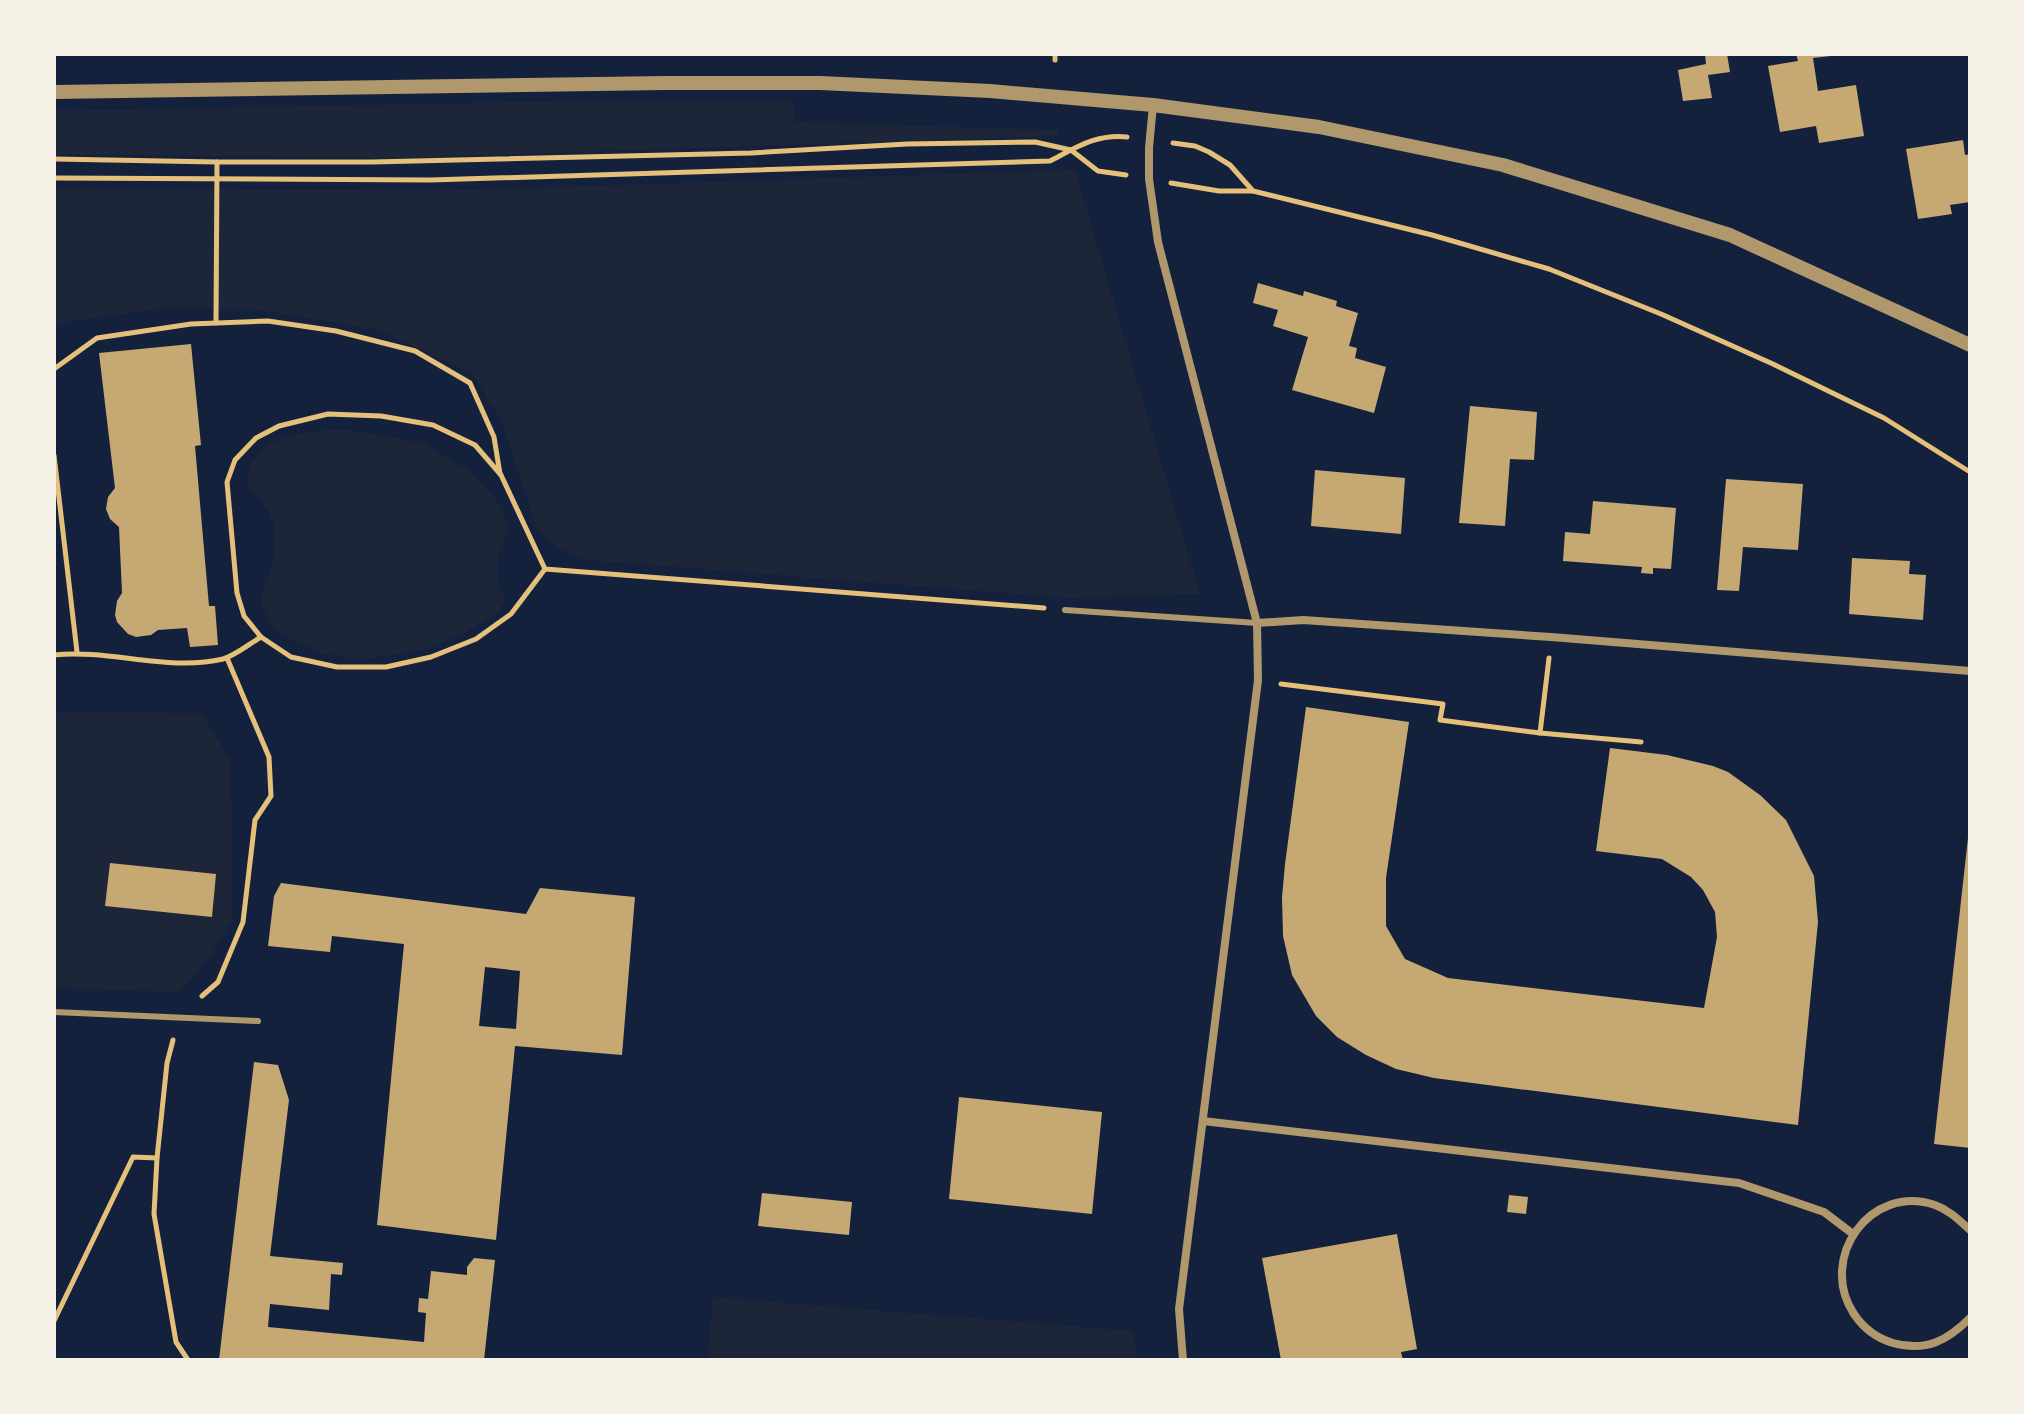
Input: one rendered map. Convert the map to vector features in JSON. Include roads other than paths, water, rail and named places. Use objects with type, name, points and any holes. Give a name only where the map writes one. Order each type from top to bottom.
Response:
[{"type":"street","points":[[54,92],[820,83],[990,91],[1153,105],[1319,127],[1503,165],[1730,235],[1970,345]]},
{"type":"street","points":[[1153,105],[1149,179],[1158,242],[1257,623],[1258,680],[1179,1309],[1183,1360]]},
{"type":"street","points":[[1257,623],[1303,620],[1970,671]]},
{"type":"street","points":[[1203,1121],[1739,1183],[1824,1212],[1853,1234]]},
{"type":"street","points":[[1970,1230],[1954,1215],[1934,1205],[1911,1202],[1888,1206],[1868,1217],[1853,1234],[1843,1256],[1841,1281],[1848,1304],[1861,1325],[1881,1339],[1905,1346],[1929,1345],[1952,1335],[1970,1318]]},
{"type":"lane","points":[[1065,610],[1257,623]]},
{"type":"lane","points":[[54,1012],[258,1021]]}]
